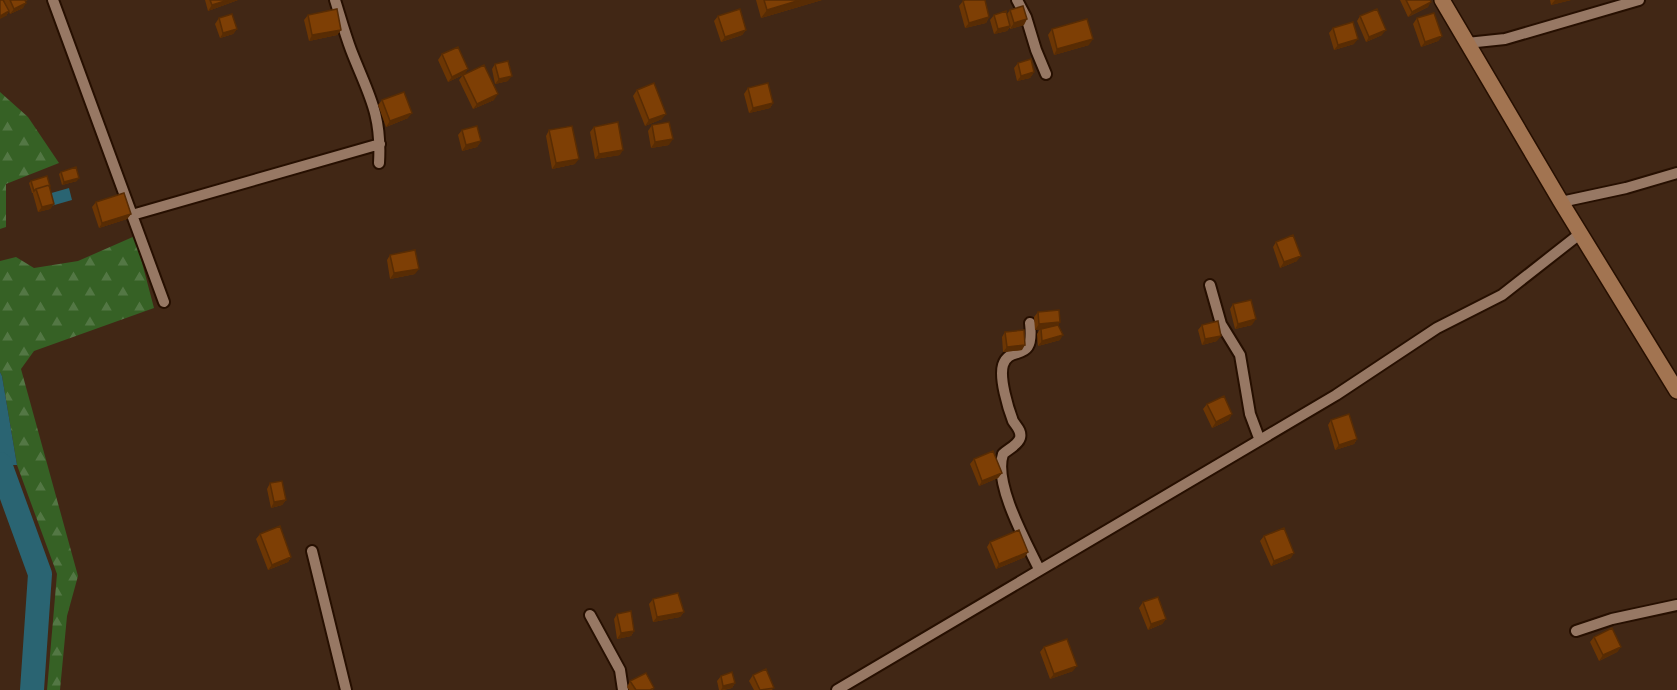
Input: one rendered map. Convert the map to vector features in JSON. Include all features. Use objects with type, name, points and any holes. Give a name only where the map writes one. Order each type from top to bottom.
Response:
[{"type":"street","points":[[53,0],[164,302]]},
{"type":"street","points":[[336,0],[350,48],[378,118],[379,163]]},
{"type":"street","points":[[1017,0],[1026,17],[1046,74]]},
{"type":"street","points":[[1442,0],[1561,202],[1677,391]]},
{"type":"street","points":[[1467,43],[1505,39],[1639,0]]},
{"type":"street","points":[[132,215],[380,144]]},
{"type":"street","points":[[1561,202],[1626,188],[1677,173]]},
{"type":"street","points":[[837,690],[1336,394],[1437,328],[1502,295],[1581,233]]},
{"type":"street","points":[[1209,285],[1221,324],[1240,355],[1250,414],[1259,438]]},
{"type":"street","points":[[1030,324],[1032,340],[1030,345],[1005,360],[1002,368],[1001,376],[1012,418],[1020,432],[1020,437],[1016,444],[1003,454],[1001,468],[1002,480],[1018,525],[1039,569]]},
{"type":"street","points":[[312,551],[346,690]]},
{"type":"street","points":[[1576,631],[1612,619],[1677,605]]},
{"type":"street","points":[[590,615],[620,670],[623,690]]},
{"type":"green space","points":[[0,92],[28,117],[59,163],[6,184],[6,227],[0,229]]},
{"type":"green space","points":[[135,236],[154,308],[34,351],[21,369],[78,576],[67,616],[60,690],[47,690],[57,574],[17,465],[0,372],[0,261],[16,257],[34,268],[78,261]]},
{"type":"water","points":[[69,188],[72,200],[51,206],[48,194]]},
{"type":"water","points":[[0,372],[2,376],[17,465],[0,465]]},
{"type":"building","points":[[0,0],[3,0],[9,11],[0,16]]},
{"type":"building","points":[[10,0],[25,0],[26,3],[14,9]]},
{"type":"building","points":[[210,0],[228,0],[212,5]]},
{"type":"building","points":[[764,0],[800,0],[767,10]]},
{"type":"building","points":[[985,0],[989,17],[969,23],[963,1]]},
{"type":"building","points":[[1406,0],[1430,0],[1431,2],[1412,12]]},
{"type":"building","points":[[1023,6],[1027,19],[1014,23],[1010,10]]},
{"type":"building","points":[[337,9],[341,30],[312,35],[308,15]]},
{"type":"building","points":[[740,9],[746,30],[725,37],[718,16]]},
{"type":"building","points":[[1377,9],[1386,30],[1369,37],[1360,16]]},
{"type":"building","points":[[1006,11],[1010,26],[998,29],[994,15]]},
{"type":"building","points":[[1434,13],[1442,36],[1425,42],[1417,18]]},
{"type":"building","points":[[232,14],[237,29],[223,33],[219,18]]},
{"type":"building","points":[[1087,19],[1093,39],[1057,49],[1052,29]]},
{"type":"building","points":[[1353,22],[1358,39],[1338,45],[1333,28]]},
{"type":"building","points":[[458,47],[468,69],[452,77],[442,54]]},
{"type":"building","points":[[1031,59],[1034,72],[1021,76],[1018,63]]},
{"type":"building","points":[[508,61],[512,76],[499,79],[495,64]]},
{"type":"building","points":[[484,65],[498,94],[477,104],[463,75]]},
{"type":"building","points":[[654,83],[666,114],[649,120],[637,90]]},
{"type":"building","points":[[768,83],[773,103],[753,108],[748,88]]},
{"type":"building","points":[[404,92],[412,113],[390,121],[382,100]]},
{"type":"building","points":[[618,122],[623,150],[599,154],[594,127]]},
{"type":"building","points":[[669,122],[673,139],[655,142],[652,125]]},
{"type":"building","points":[[477,126],[481,141],[466,145],[462,130]]},
{"type":"building","points":[[572,126],[579,159],[556,163],[549,130]]},
{"type":"building","points":[[76,167],[79,178],[64,182],[61,172]]},
{"type":"building","points":[[47,176],[50,186],[34,191],[31,181]]},
{"type":"building","points":[[49,185],[54,204],[42,207],[36,189]]},
{"type":"building","points":[[124,193],[131,214],[102,223],[96,202]]},
{"type":"building","points":[[1293,235],[1301,256],[1284,262],[1276,242]]},
{"type":"building","points":[[415,250],[419,269],[394,273],[390,255]]},
{"type":"building","points":[[1251,300],[1256,319],[1238,324],[1233,304]]},
{"type":"building","points":[[1059,310],[1060,322],[1039,324],[1038,312]]},
{"type":"building","points":[[1218,321],[1221,336],[1205,339],[1202,325]]},
{"type":"building","points":[[1058,325],[1063,335],[1042,341],[1041,329]]},
{"type":"building","points":[[1024,330],[1025,345],[1007,347],[1005,332]]},
{"type":"building","points":[[1224,396],[1232,414],[1216,422],[1207,404]]},
{"type":"building","points":[[1349,414],[1357,439],[1339,445],[1331,420]]},
{"type":"building","points":[[993,451],[1002,473],[982,481],[974,459]]},
{"type":"building","points":[[282,481],[286,500],[274,502],[270,483]]},
{"type":"building","points":[[280,526],[291,557],[272,565],[260,534]]},
{"type":"building","points":[[1284,528],[1294,553],[1274,561],[1264,536]]},
{"type":"building","points":[[1019,530],[1028,552],[999,564],[990,542]]},
{"type":"building","points":[[678,593],[684,612],[657,617],[653,599]]},
{"type":"building","points":[[1158,597],[1166,619],[1151,624],[1143,602]]},
{"type":"building","points":[[631,611],[634,631],[621,633],[617,614]]},
{"type":"building","points":[[1612,628],[1621,647],[1603,655],[1594,637]]},
{"type":"building","points":[[1067,639],[1077,666],[1054,674],[1044,647]]},
{"type":"building","points":[[766,669],[774,688],[760,690],[753,675]]},
{"type":"building","points":[[732,672],[735,683],[723,686],[721,676]]},
{"type":"building","points":[[646,673],[654,688],[636,690],[630,681]]},
{"type":"waterway","points":[[0,464],[40,574],[32,690]]}]
